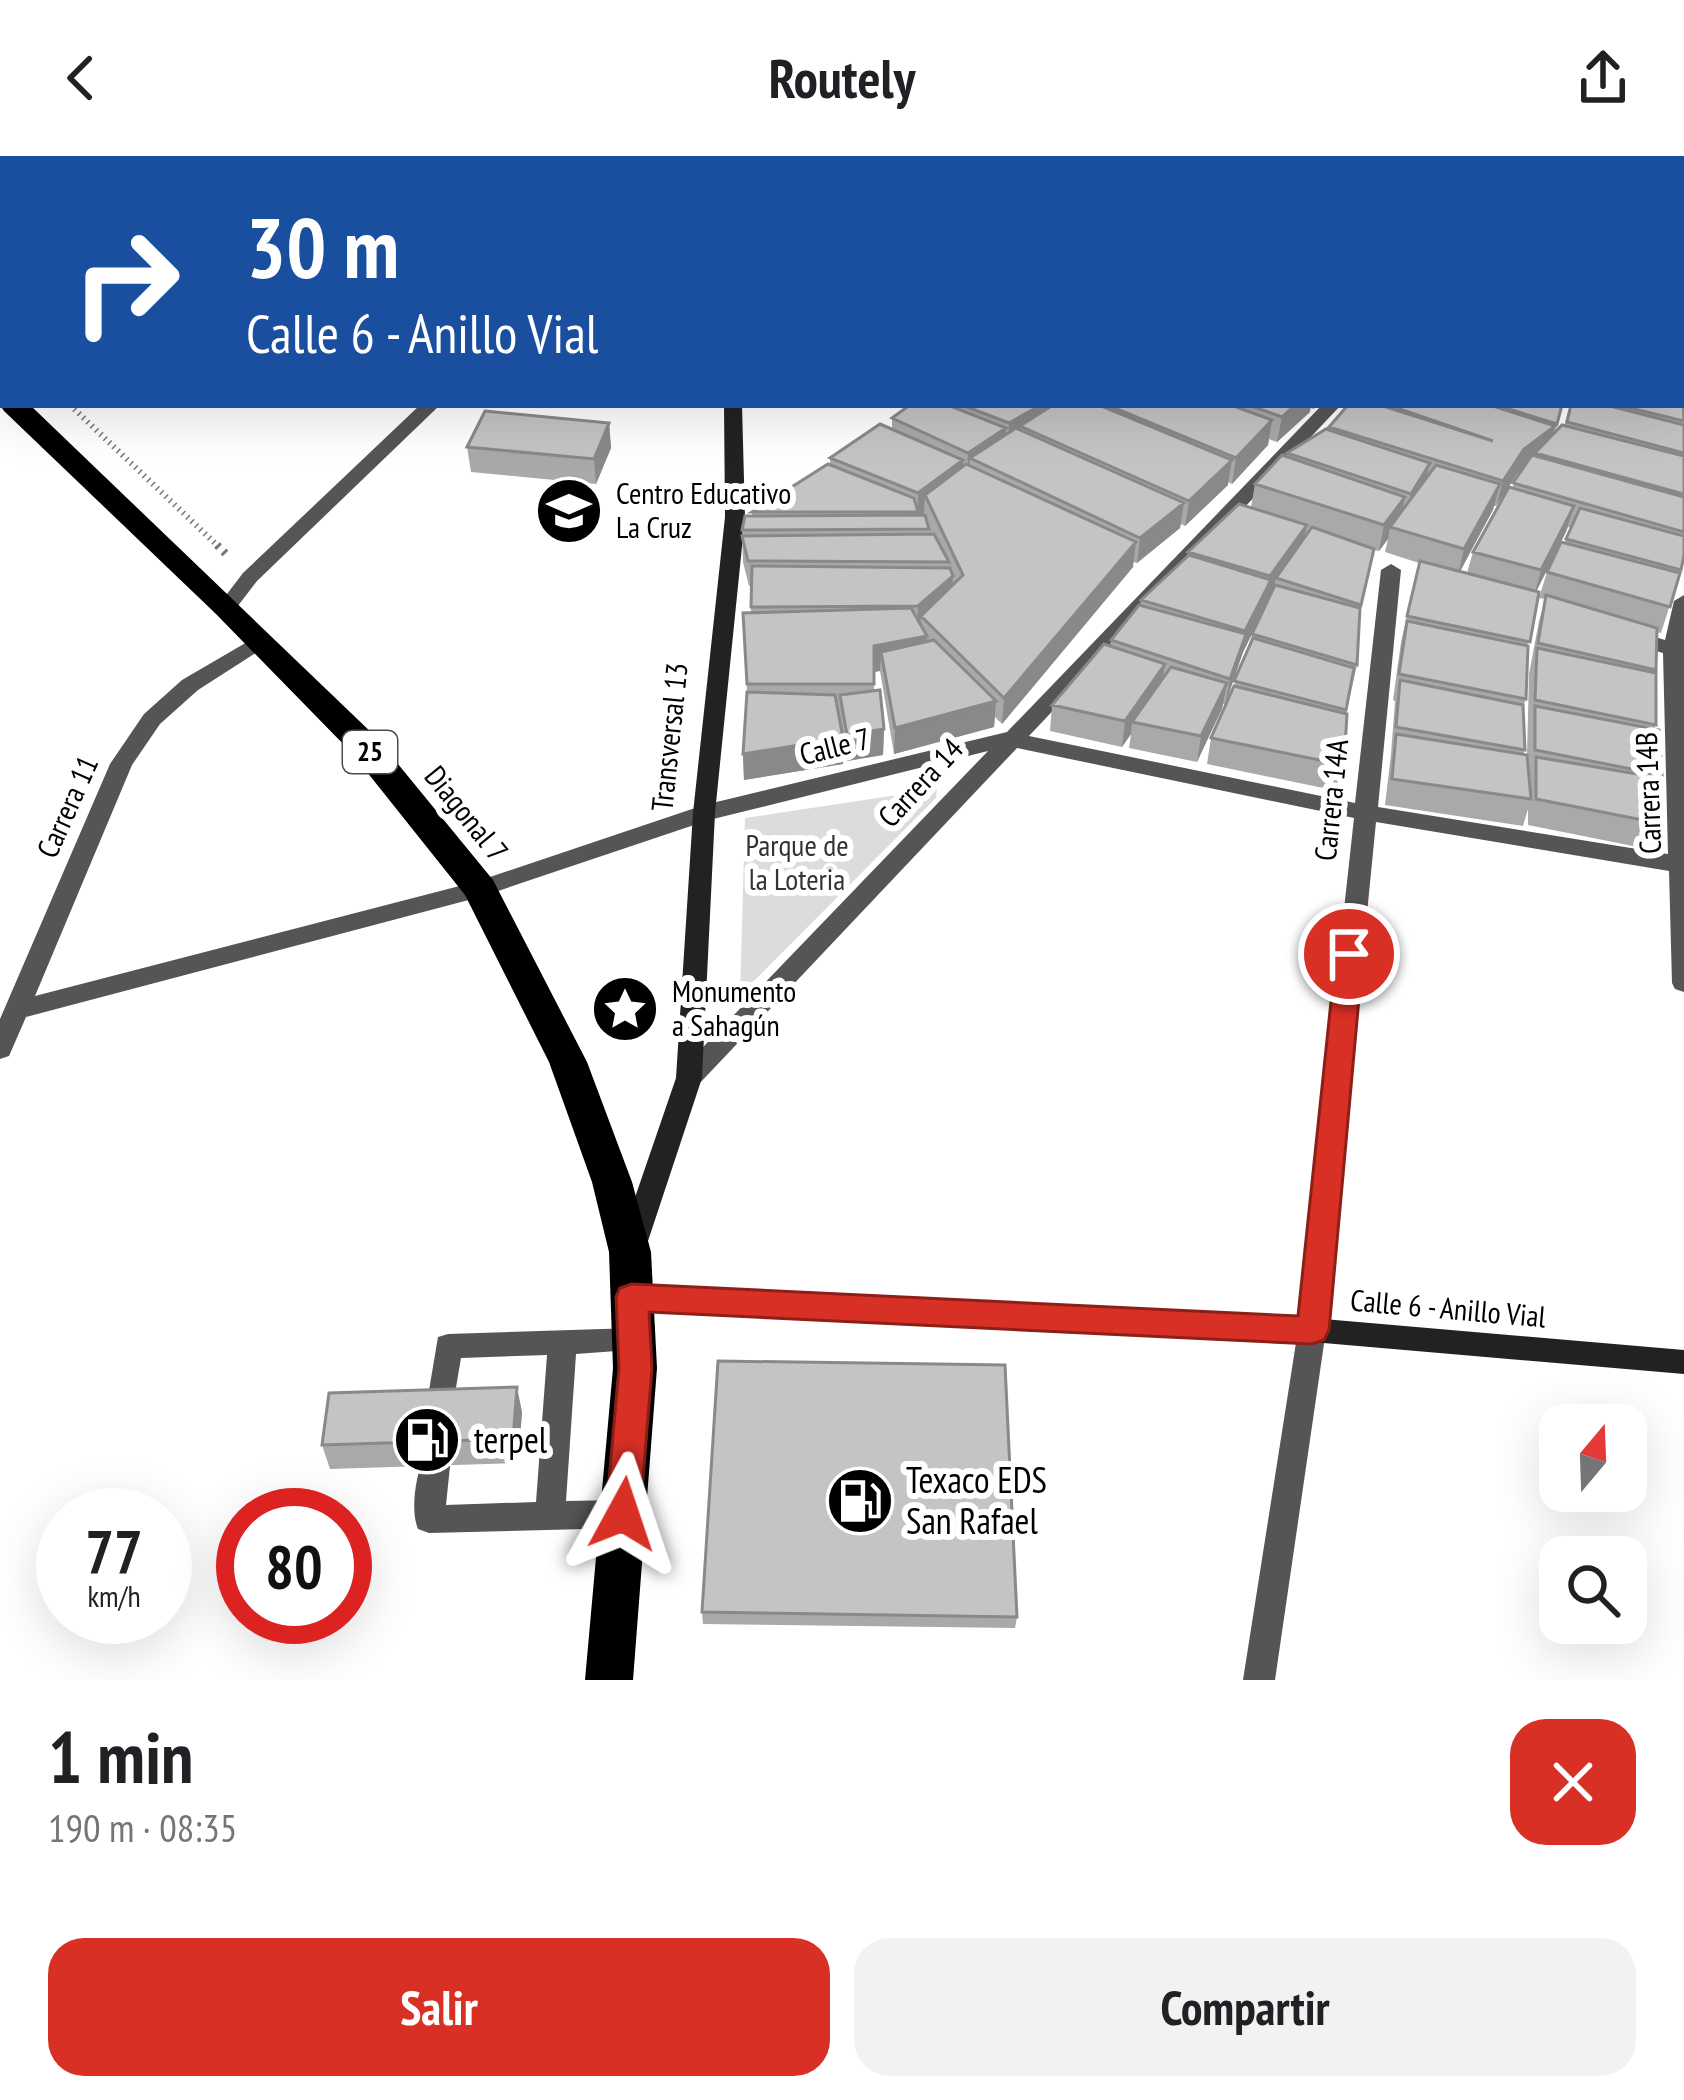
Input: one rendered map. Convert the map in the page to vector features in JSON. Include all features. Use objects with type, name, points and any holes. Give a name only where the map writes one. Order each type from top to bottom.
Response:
[{"type":"highway","name":"Diagonal 7","points":[[17,408],[363,744],[480,890],[568,1062],[613,1182],[630,1252]]},
{"type":"highway","name":"25","points":[[609,1680],[633,1319],[630,1252]]},
{"type":"street","points":[[227,607],[250,577],[427,408]]},
{"type":"street","name":"Transversal 13","points":[[689,1078],[704,813],[735,517],[733,408]]},
{"type":"street","name":"Carrera 14","points":[[630,1252],[689,1078],[1008,739],[1236,519],[1329,408]]},
{"type":"street","points":[[735,517],[764,510]]},
{"type":"street","name":"Carrera 14A","points":[[1259,1680],[1312,1330],[1392,569]]},
{"type":"street","name":"Carrera 14B","points":[[1684,601],[1673,649],[1684,983]]},
{"type":"street","points":[[1608,630],[1673,649]]},
{"type":"street","name":"Carrera 11","points":[[0,1049],[122,764],[152,719],[190,685],[261,643]]},
{"type":"street","name":"Calle 7","points":[[17,1010],[480,890],[704,813],[1008,739],[1363,812],[1683,864]]},
{"type":"street","points":[[440,1414],[448,1346],[562,1342],[633,1319]]},
{"type":"street","name":"Calle 6 - Anillo Vial","points":[[633,1319],[1312,1330],[1684,1362]]},
{"type":"street","points":[[550,1516],[562,1342]]},
{"type":"street","points":[[435,1466],[429,1520],[623,1514]]},
{"type":"green space","name":"Parque de la Loteria","points":[[937,789],[936,798],[740,995],[745,818]]},
{"type":"building","points":[[906,408],[956,408],[1006,428],[968,453],[892,418]]},
{"type":"building","points":[[970,408],[1036,408],[1009,423]]},
{"type":"building","points":[[1048,408],[1106,408],[1232,460],[1189,501],[1020,426]]},
{"type":"building","points":[[1114,408],[1239,408],[1272,420],[1236,458]]},
{"type":"building","points":[[1257,408],[1292,408],[1282,417]]},
{"type":"building","points":[[1345,408],[1389,408],[1493,441],[1397,408],[1499,408],[1555,426],[1524,449],[1503,481],[1329,427]]},
{"type":"building","points":[[1506,408],[1561,408],[1557,424]]},
{"type":"building","points":[[1570,408],[1618,408],[1684,425],[1684,453],[1567,422]]},
{"type":"building","points":[[1630,408],[1683,408],[1684,421]]},
{"type":"building","points":[[485,411],[609,423],[594,459],[467,447]]},
{"type":"building","points":[[880,424],[963,460],[918,493],[830,458]]},
{"type":"building","points":[[1562,425],[1684,456],[1684,494],[1535,453]]},
{"type":"building","points":[[1016,428],[1184,503],[1140,538],[970,458]]},
{"type":"building","points":[[1326,429],[1430,463],[1411,494],[1287,453]]},
{"type":"building","points":[[1282,455],[1405,497],[1384,525],[1255,484]]},
{"type":"building","points":[[1532,455],[1684,497],[1684,532],[1513,483]]},
{"type":"building","points":[[828,464],[914,498],[918,512],[752,512]]},
{"type":"building","points":[[966,464],[1136,542],[1004,698],[921,616],[963,575],[925,495]]},
{"type":"building","points":[[1436,465],[1500,484],[1464,549],[1390,527]]},
{"type":"building","points":[[1509,487],[1574,506],[1541,570],[1473,552]]},
{"type":"building","points":[[1239,504],[1307,525],[1270,576],[1188,552]]},
{"type":"building","points":[[1580,508],[1684,536],[1681,570],[1566,539]]},
{"type":"building","points":[[925,515],[929,529],[742,530],[745,516]]},
{"type":"building","points":[[1312,527],[1374,549],[1361,605],[1276,578]]},
{"type":"building","points":[[934,534],[949,562],[748,561],[742,536]]},
{"type":"building","points":[[1561,542],[1680,573],[1670,607],[1547,572]]},
{"type":"building","points":[[1189,555],[1271,580],[1245,631],[1141,600]]},
{"type":"building","points":[[1420,561],[1539,592],[1530,642],[1407,616]]},
{"type":"building","points":[[752,566],[950,568],[953,576],[918,606],[751,607]]},
{"type":"building","points":[[1275,585],[1360,608],[1357,665],[1252,634]]},
{"type":"building","points":[[1546,595],[1657,628],[1656,670],[1538,643]]},
{"type":"building","points":[[1139,605],[1246,634],[1230,679],[1111,640]]},
{"type":"building","points":[[911,608],[927,636],[874,646],[874,684],[747,684],[743,613]]},
{"type":"building","points":[[1407,621],[1528,646],[1526,699],[1399,674]]},
{"type":"building","points":[[1253,638],[1354,668],[1346,710],[1234,681]]},
{"type":"building","points":[[934,640],[996,701],[895,728],[881,652]]},
{"type":"building","points":[[1104,644],[1165,664],[1125,721],[1052,705]]},
{"type":"building","points":[[1537,648],[1656,673],[1656,725],[1535,700]]},
{"type":"building","points":[[1171,667],[1227,683],[1201,736],[1132,722]]},
{"type":"building","points":[[1400,680],[1523,705],[1525,750],[1396,727]]},
{"type":"building","points":[[1234,686],[1347,714],[1344,765],[1211,738]]},
{"type":"building","points":[[880,690],[884,729],[847,735],[840,695]]},
{"type":"building","points":[[747,692],[835,695],[843,738],[743,754]]},
{"type":"building","points":[[1535,706],[1659,730],[1662,775],[1535,750]]},
{"type":"building","points":[[1396,734],[1527,755],[1531,799],[1392,779]]},
{"type":"building","points":[[1536,757],[1661,778],[1663,824],[1536,799]]},
{"type":"building","name":"Texaco EDS San Rafael","points":[[718,1361],[1005,1365],[1017,1617],[702,1612]]},
{"type":"building","points":[[517,1387],[513,1439],[322,1445],[329,1393]]},
{"type":"place","name":"Centro Educativo La Cruz","points":[[569,511]]},
{"type":"place","name":"Monumento a Sahagún","points":[[625,1009]]},
{"type":"place","name":"terpel","points":[[427,1440]]},
{"type":"place","name":"Texaco EDS San Rafael","points":[[860,1501]]},
{"type":"route","points":[[623,1514],[635,1368],[632,1297],[1312,1330],[1349,954]]}]
